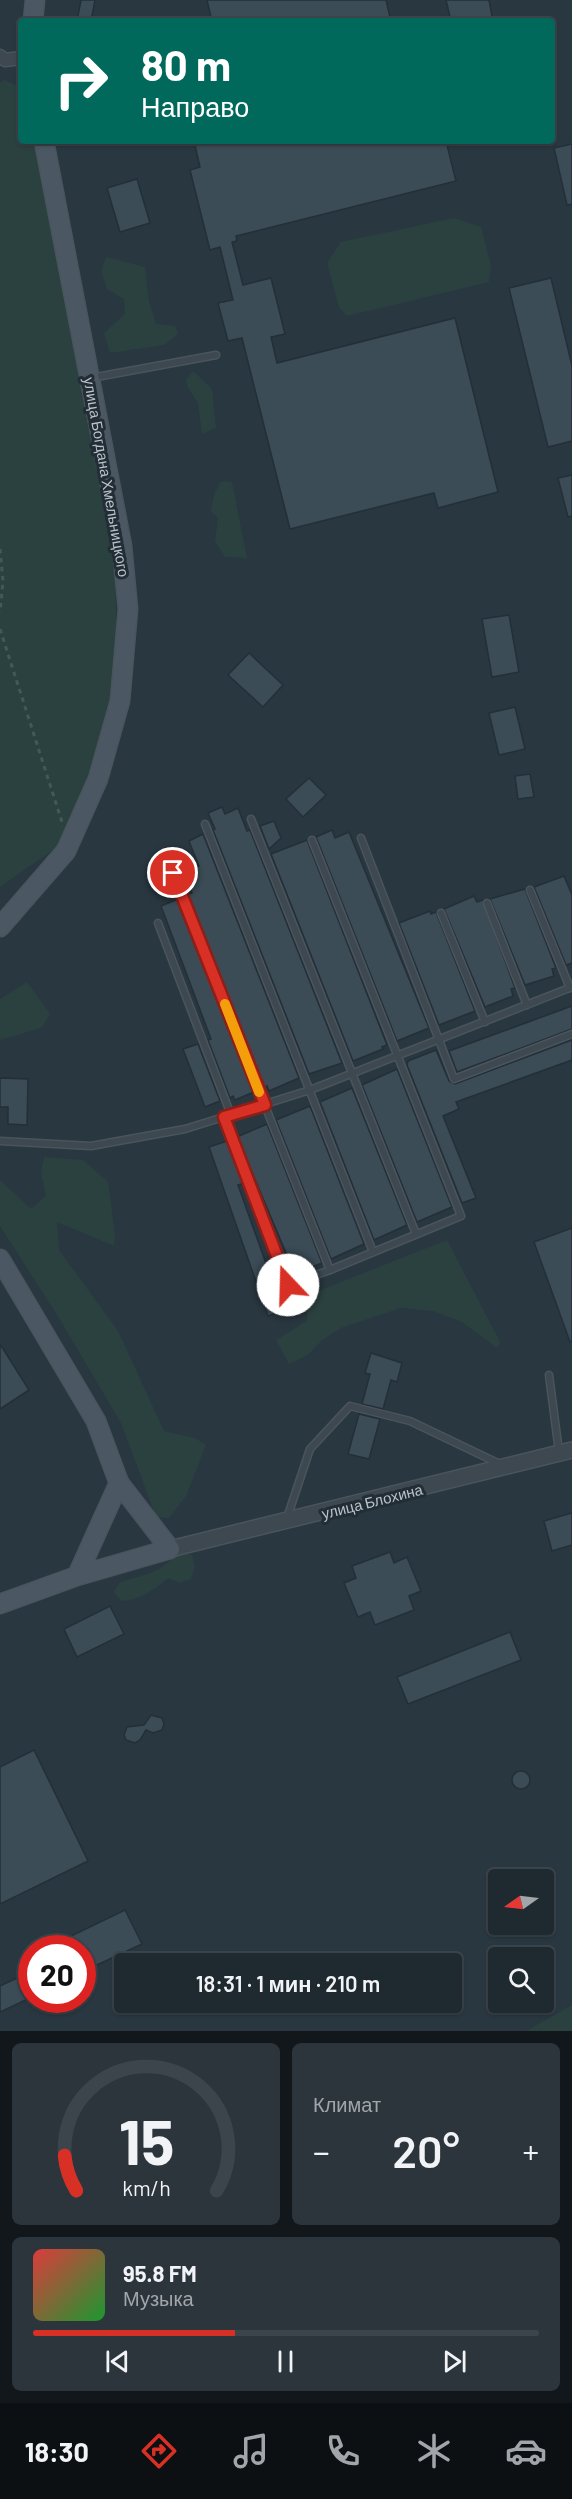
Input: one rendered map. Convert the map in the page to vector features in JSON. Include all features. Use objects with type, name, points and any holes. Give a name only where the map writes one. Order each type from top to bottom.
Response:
[{"type":"main road","points":[[33,18],[35,0]]},
{"type":"main road","name":"улица Богдана Хмельницкого","points":[[0,927],[66,851],[98,778],[120,701],[127,598],[122,546],[45,144]]},
{"type":"main road","points":[[0,1259],[96,1421],[118,1483],[170,1549]]},
{"type":"main road","points":[[77,1576],[118,1483]]},
{"type":"main road","name":"улица Блохина","points":[[0,1604],[77,1576],[170,1549]]},
{"type":"street","points":[[2,60],[18,58]]},
{"type":"street","name":"улица Блохина","points":[[170,1549],[210,1537],[285,1522],[566,1452]]},
{"type":"lane","points":[[90,378],[216,355]]},
{"type":"lane","points":[[251,819],[416,1234]]},
{"type":"lane","points":[[205,824],[373,1252]]},
{"type":"lane","points":[[361,838],[454,1079],[572,1034]]},
{"type":"lane","points":[[158,923],[288,1285],[461,1216],[312,840]]},
{"type":"lane","points":[[173,873],[330,1270]]},
{"type":"lane","points":[[0,1141],[91,1146],[185,1129],[310,1090],[571,988],[530,890]]},
{"type":"lane","points":[[487,903],[527,1005]]},
{"type":"lane","points":[[441,913],[485,1022]]},
{"type":"lane","points":[[549,1375],[566,1452]]},
{"type":"lane","points":[[285,1522],[310,1449],[350,1406],[410,1421],[508,1468]]},
{"type":"path","points":[[0,549],[3,581],[0,612]]},
{"type":"path","points":[[0,629],[64,826]]},
{"type":"green space","points":[[4,80],[18,86],[18,144],[35,144],[49,201],[115,552],[117,664],[105,733],[63,843],[0,887],[0,83]]},
{"type":"green space","points":[[454,218],[481,227],[491,266],[489,282],[347,316],[339,307],[327,263],[341,242]]},
{"type":"green space","points":[[106,257],[145,267],[149,302],[156,324],[175,326],[178,334],[164,345],[110,353],[104,333],[125,314],[124,299],[107,289],[101,271]]},
{"type":"green space","points":[[193,371],[212,389],[216,428],[202,434],[198,403],[188,388],[186,380]]},
{"type":"green space","points":[[221,481],[232,482],[247,558],[225,557],[215,541],[218,518],[211,511],[214,495]]},
{"type":"green space","points":[[27,982],[50,1014],[41,1028],[0,1040],[0,999]]},
{"type":"green space","points":[[44,1157],[83,1160],[108,1182],[115,1235],[114,1246],[57,1222],[59,1250],[118,1331],[164,1431],[195,1438],[206,1445],[186,1496],[169,1518],[156,1517],[121,1423],[59,1318],[0,1226],[0,1180],[31,1209],[46,1196],[41,1173]]},
{"type":"green space","points":[[447,1240],[500,1342],[497,1348],[462,1322],[433,1311],[401,1308],[341,1328],[321,1341],[309,1354],[289,1364],[276,1340],[307,1321],[308,1295]]},
{"type":"green space","points":[[185,1552],[192,1555],[195,1566],[191,1579],[180,1583],[168,1578],[146,1594],[134,1599],[121,1601],[114,1592],[120,1582],[158,1570],[175,1554]]},
{"type":"green space","points":[[572,2005],[572,2031],[526,2031]]},
{"type":"building","points":[[81,0],[95,0],[92,18],[78,18]]},
{"type":"building","points":[[207,0],[386,0],[390,18],[211,18]]},
{"type":"building","points":[[446,0],[489,0],[492,18],[450,18]]},
{"type":"building","points":[[195,144],[447,144],[456,181],[236,236],[237,241],[232,242],[243,285],[271,278],[285,334],[271,337],[277,363],[455,318],[498,492],[438,508],[434,493],[290,529],[242,338],[228,341],[218,303],[233,300],[220,247],[210,250],[190,170],[200,167]]},
{"type":"building","points":[[572,144],[572,204],[567,205],[554,148]]},
{"type":"building","points":[[137,179],[150,223],[120,232],[107,188]]},
{"type":"building","points":[[551,278],[572,366],[572,441],[548,447],[509,288]]},
{"type":"building","points":[[572,475],[572,516],[568,517],[558,478]]},
{"type":"building","points":[[509,615],[519,672],[492,677],[482,619]]},
{"type":"building","points":[[249,653],[283,685],[263,707],[228,675]]},
{"type":"building","points":[[515,707],[525,749],[499,755],[489,713]]},
{"type":"building","points":[[530,774],[534,797],[518,799],[515,776]]},
{"type":"building","points":[[309,778],[326,795],[303,817],[286,799]]},
{"type":"building","points":[[222,807],[225,814],[238,808],[247,831],[250,830],[342,1063],[309,1074],[213,830],[215,829],[208,813]]},
{"type":"building","points":[[274,821],[281,838],[269,849],[260,826]]},
{"type":"building","points":[[332,830],[335,838],[349,832],[429,1028],[397,1041],[316,837]]},
{"type":"building","points":[[203,834],[299,1078],[269,1091],[267,1086],[264,1088],[187,895],[192,893],[184,872],[199,866],[189,841]]},
{"type":"building","points":[[307,840],[387,1045],[382,1047],[383,1049],[353,1061],[271,854]]},
{"type":"building","points":[[564,876],[572,895],[572,963],[566,965],[534,887]]},
{"type":"building","points":[[525,889],[556,968],[552,969],[554,976],[525,985],[490,899]]},
{"type":"building","points":[[474,896],[477,902],[483,900],[515,988],[511,989],[513,996],[485,1007],[444,909]]},
{"type":"building","points":[[178,899],[254,1092],[235,1100],[233,1096],[230,1098],[208,1040],[211,1039],[161,906]]},
{"type":"building","points":[[430,911],[431,914],[436,912],[475,1011],[439,1025],[399,923]]},
{"type":"building","points":[[572,1006],[572,1029],[457,1072],[449,1051]]},
{"type":"building","points":[[572,1040],[572,1060],[456,1102],[459,1109],[443,1116],[476,1198],[462,1203],[407,1065],[408,1061],[436,1050],[449,1081],[455,1084]]},
{"type":"building","points":[[198,1044],[220,1101],[205,1107],[183,1049]]},
{"type":"building","points":[[397,1069],[452,1207],[417,1222],[362,1085]]},
{"type":"building","points":[[0,1078],[28,1079],[27,1125],[8,1124],[8,1107],[0,1107]]},
{"type":"building","points":[[352,1088],[407,1225],[374,1240],[320,1102]]},
{"type":"building","points":[[310,1106],[364,1244],[331,1259],[276,1120]]},
{"type":"building","points":[[267,1124],[322,1263],[295,1274],[237,1137]]},
{"type":"building","points":[[227,1141],[244,1183],[238,1185],[283,1311],[268,1316],[209,1147]]},
{"type":"building","points":[[572,1228],[572,1341],[570,1342],[534,1242]]},
{"type":"building","points":[[0,1344],[29,1390],[0,1409]]},
{"type":"building","points":[[371,1353],[402,1363],[397,1382],[391,1380],[383,1409],[362,1404],[370,1374],[365,1373]]},
{"type":"building","points":[[359,1414],[380,1419],[369,1459],[348,1454]]},
{"type":"building","points":[[572,1513],[572,1545],[552,1551],[544,1521]]},
{"type":"building","points":[[390,1552],[394,1563],[407,1557],[421,1591],[409,1596],[414,1610],[375,1625],[370,1612],[358,1617],[344,1583],[356,1578],[352,1566]]},
{"type":"building","points":[[110,1606],[124,1634],[77,1657],[64,1629]]},
{"type":"building","points":[[510,1632],[521,1660],[408,1704],[397,1677]]},
{"type":"building","points":[[151,1715],[162,1718],[164,1724],[162,1730],[153,1733],[146,1730],[140,1740],[135,1743],[126,1740],[124,1735],[127,1727],[144,1725]]},
{"type":"building","points":[[34,1750],[88,1861],[0,1904],[0,1767]]},
{"type":"building","points":[[517,1771],[525,1771],[530,1776],[528,1787],[517,1789],[512,1784],[512,1776]]},
{"type":"building","points":[[125,1910],[142,1944],[123,1953],[114,1953],[114,1957],[96,1965],[96,1935],[73,1935]]},
{"type":"building","points":[[18,1978],[18,2004],[0,2012],[0,1986]]},
{"type":"slow traffic","points":[[225,1004],[259,1092]]},
{"type":"route","points":[[173,873],[265,1105],[224,1117],[288,1285]]}]
